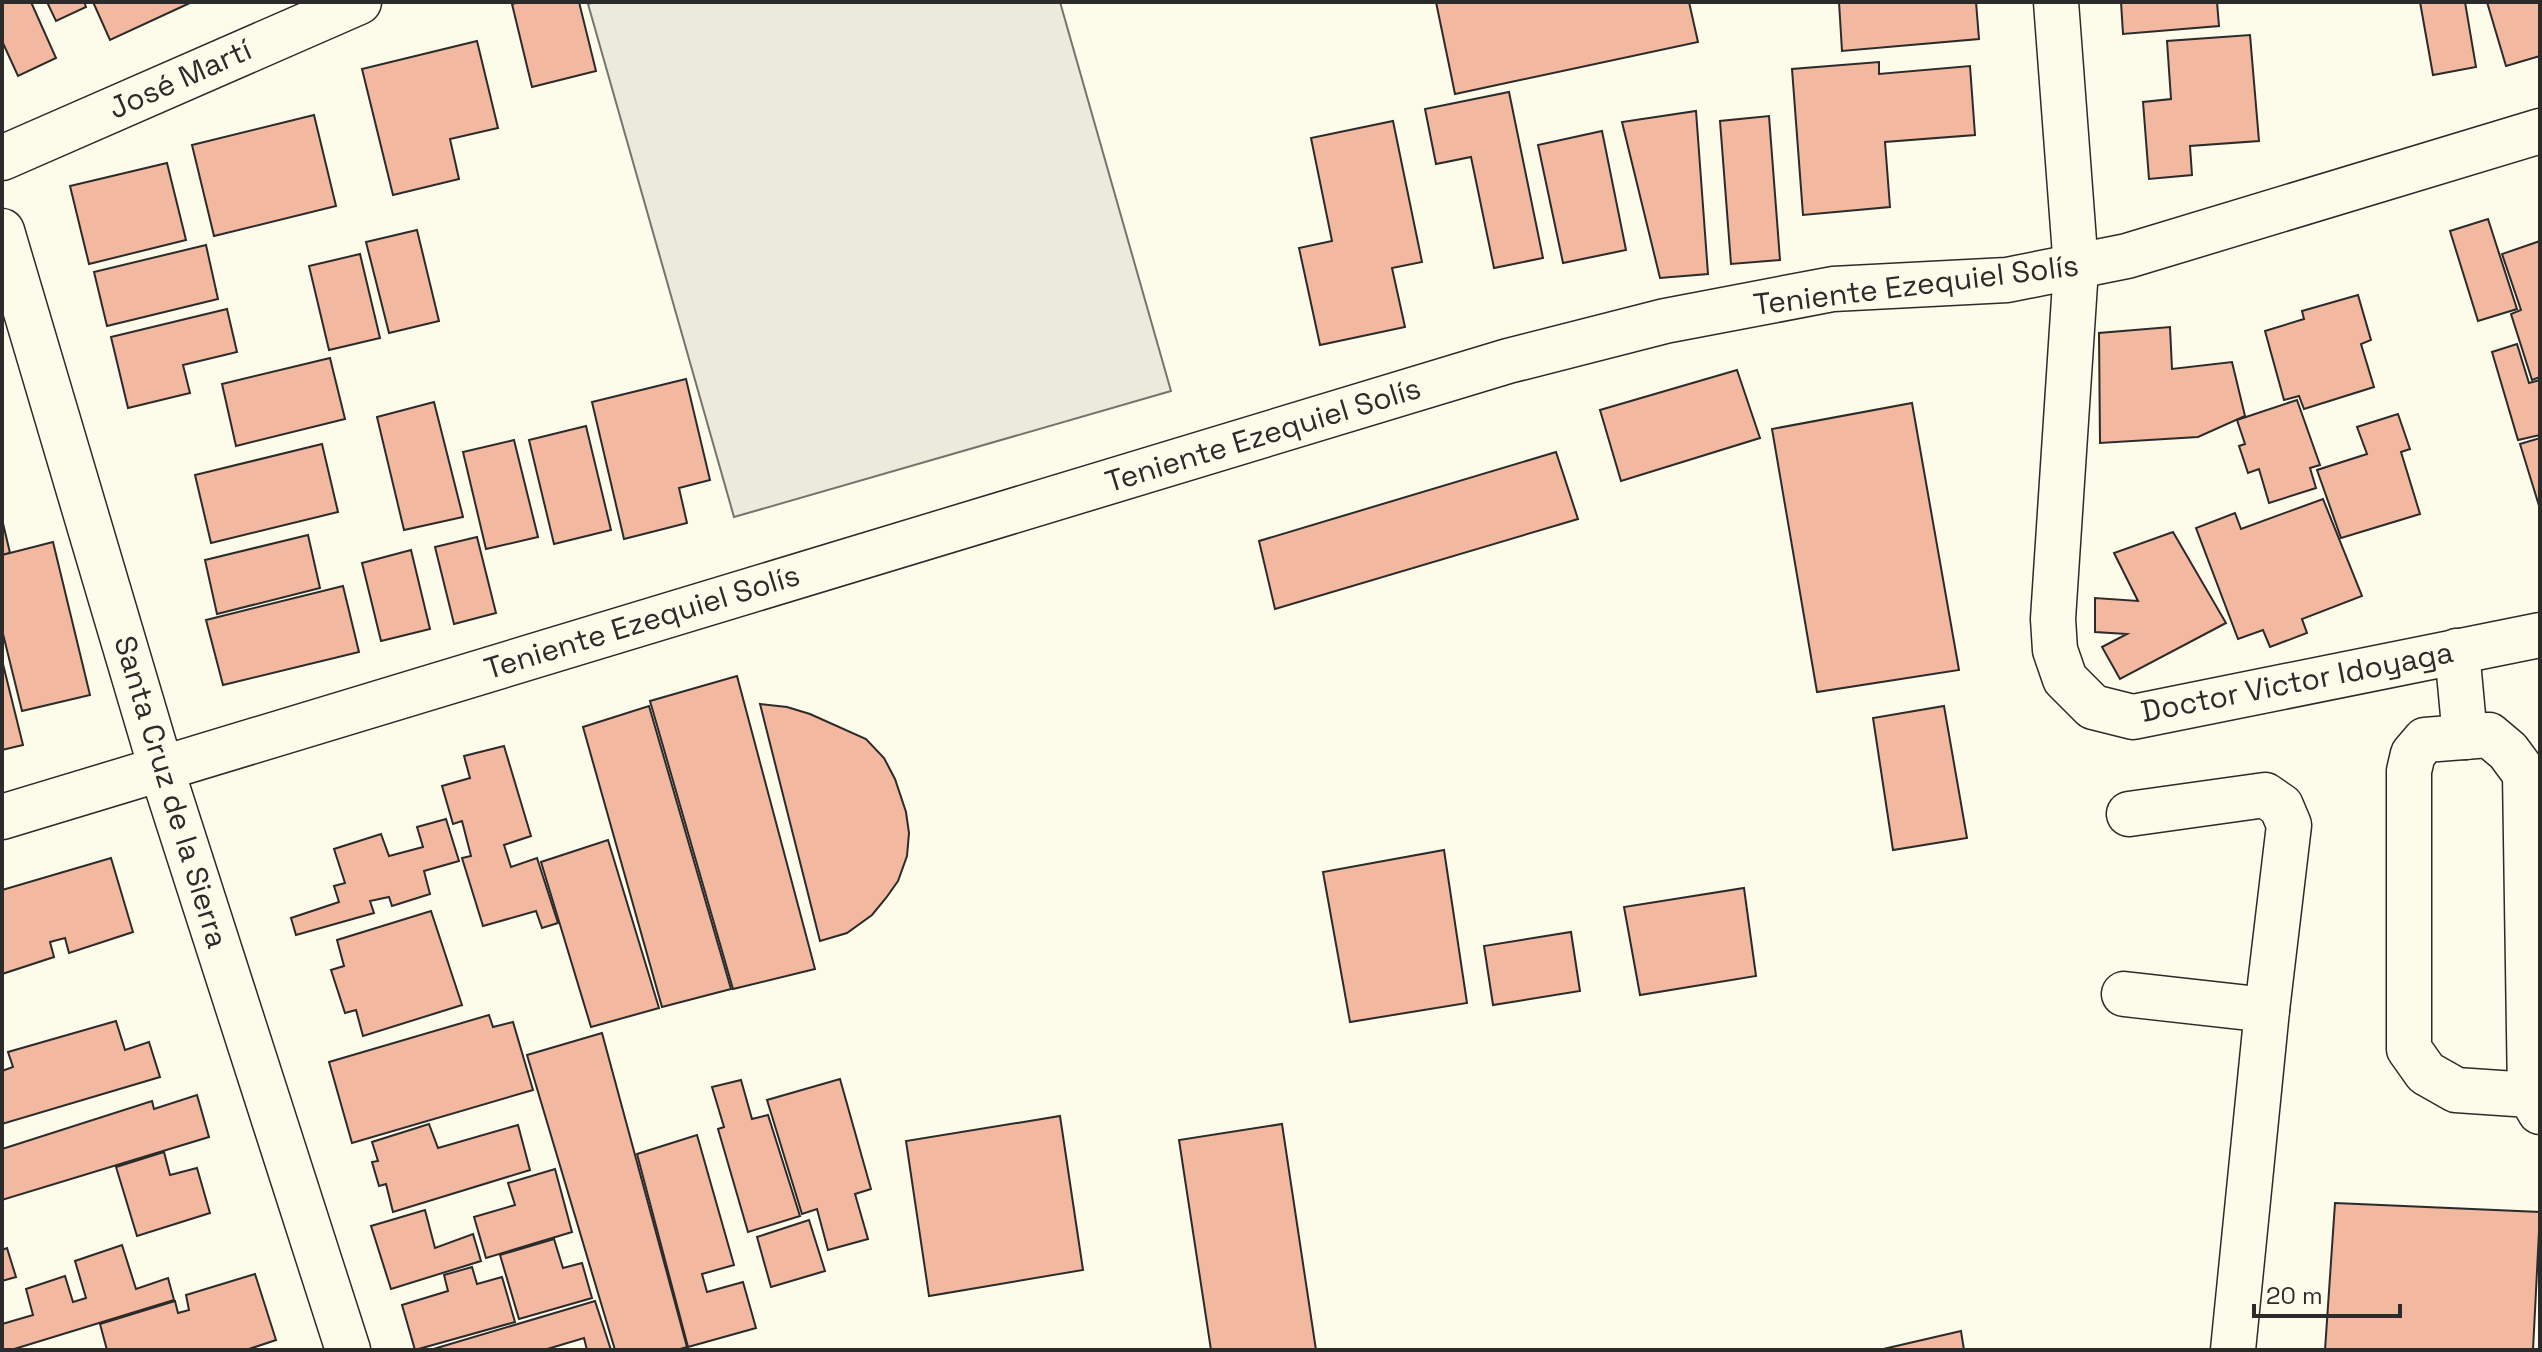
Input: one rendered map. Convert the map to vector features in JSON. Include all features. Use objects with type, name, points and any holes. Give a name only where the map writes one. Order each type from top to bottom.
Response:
[{"type":"street","name":"José Martí","points":[[2,158],[276,18],[359,2]]},
{"type":"street","points":[[2056,2],[2076,268]]},
{"type":"street","name":"Teniente Ezequiel Solís","points":[[2,817],[1522,357],[1665,321],[1833,289],[2007,280],[2076,268],[2127,256],[2540,131]]},
{"type":"street","name":"Santa Cruz de la Sierra","points":[[2,231],[161,768],[348,1350]]},
{"type":"street","name":"Doctor Victor Idoyaga","points":[[2076,268],[2053,619],[2055,650],[2065,679],[2093,707],[2133,717],[2540,635]]},
{"type":"street","points":[[2457,651],[2465,737]]},
{"type":"street","points":[[2489,735],[2508,751],[2525,774],[2535,1104],[2456,1090],[2426,1073],[2409,1049],[2409,771],[2413,754],[2425,740],[2489,735]]},
{"type":"street","points":[[2129,814],[2265,795],[2281,806],[2289,825],[2233,1350]]},
{"type":"street","points":[[2124,994],[2267,1010]]},
{"type":"shaded area","points":[[1060,2],[1171,391],[734,517],[588,4]]},
{"type":"building","points":[[2,2],[31,2],[56,58],[18,76],[2,41]]},
{"type":"building","points":[[47,2],[84,2],[86,7],[56,21]]},
{"type":"building","points":[[93,2],[192,2],[110,40]]},
{"type":"building","points":[[579,2],[596,71],[532,87],[512,4]]},
{"type":"building","points":[[1436,2],[1689,2],[1698,42],[1455,94]]},
{"type":"building","points":[[1839,2],[1976,2],[1979,39],[1842,51]]},
{"type":"building","points":[[2121,2],[2217,2],[2219,26],[2123,34]]},
{"type":"building","points":[[2420,2],[2465,2],[2476,67],[2433,75]]},
{"type":"building","points":[[2487,2],[2540,2],[2540,56],[2506,66]]},
{"type":"building","points":[[2250,35],[2259,141],[2190,146],[2192,175],[2149,179],[2143,102],[2171,99],[2167,41]]},
{"type":"building","points":[[477,41],[498,128],[450,139],[459,179],[393,195],[362,69]]},
{"type":"building","points":[[1879,62],[1879,74],[1970,66],[1975,135],[1885,142],[1890,207],[1803,215],[1792,69]]},
{"type":"building","points":[[1509,92],[1543,258],[1494,268],[1471,157],[1436,164],[1425,109]]},
{"type":"building","points":[[1696,111],[1708,274],[1660,278],[1622,122]]},
{"type":"building","points":[[314,115],[336,206],[214,236],[192,145]]},
{"type":"building","points":[[1769,116],[1780,260],[1731,264],[1720,121]]},
{"type":"building","points":[[1393,121],[1422,262],[1392,268],[1405,327],[1320,345],[1299,248],[1332,241],[1311,138]]},
{"type":"building","points":[[1602,131],[1626,250],[1563,263],[1538,145]]},
{"type":"building","points":[[167,163],[186,240],[89,264],[70,186]]},
{"type":"building","points":[[2488,219],[2517,309],[2478,321],[2450,231]]},
{"type":"building","points":[[417,230],[439,321],[389,333],[366,242]]},
{"type":"building","points":[[2540,241],[2540,377],[2532,380],[2511,314],[2521,310],[2502,254]]},
{"type":"building","points":[[206,245],[218,299],[107,326],[94,272]]},
{"type":"building","points":[[360,254],[380,338],[329,350],[309,266]]},
{"type":"building","points":[[2358,295],[2371,340],[2361,344],[2374,387],[2304,409],[2299,396],[2284,400],[2265,331],[2304,319],[2302,311]]},
{"type":"building","points":[[227,309],[237,352],[183,365],[190,393],[128,408],[111,337]]},
{"type":"building","points":[[2170,327],[2172,369],[2232,362],[2245,416],[2198,437],[2100,443],[2099,333]]},
{"type":"building","points":[[2517,344],[2529,383],[2540,380],[2540,435],[2518,440],[2492,352]]},
{"type":"building","points":[[330,358],[345,419],[236,446],[222,384]]},
{"type":"building","points":[[1737,370],[1760,438],[1621,481],[1600,410]]},
{"type":"building","points":[[686,379],[710,480],[679,488],[687,523],[624,539],[592,402]]},
{"type":"building","points":[[2297,400],[2320,465],[2310,468],[2316,488],[2269,503],[2259,469],[2248,473],[2239,446],[2245,444],[2237,420]]},
{"type":"building","points":[[434,402],[463,517],[404,530],[377,417]]},
{"type":"building","points":[[1912,403],[1959,670],[1817,692],[1772,429]]},
{"type":"building","points":[[2398,414],[2410,449],[2401,452],[2420,514],[2341,538],[2317,470],[2367,454],[2357,427]]},
{"type":"building","points":[[586,426],[611,530],[554,544],[529,440]]},
{"type":"building","points":[[2540,438],[2540,509],[2520,444]]},
{"type":"building","points":[[514,440],[538,537],[486,549],[463,452]]},
{"type":"building","points":[[322,444],[338,512],[211,543],[195,475]]},
{"type":"building","points":[[1556,452],[1578,519],[1275,609],[1259,541]]},
{"type":"building","points":[[2323,499],[2362,596],[2302,619],[2307,633],[2270,647],[2263,630],[2238,639],[2196,528],[2235,513],[2241,529]]},
{"type":"building","points":[[2,519],[10,553],[2,555]]},
{"type":"building","points":[[2173,532],[2226,623],[2120,679],[2102,647],[2127,634],[2095,632],[2095,598],[2138,601],[2114,553]]},
{"type":"building","points":[[308,535],[320,588],[217,614],[205,560]]},
{"type":"building","points":[[477,537],[496,613],[454,624],[435,547]]},
{"type":"building","points":[[53,542],[90,695],[22,711],[2,630],[2,555]]},
{"type":"building","points":[[411,550],[430,629],[381,641],[362,563]]},
{"type":"building","points":[[343,586],[359,652],[223,685],[206,620]]},
{"type":"building","points":[[2,660],[23,745],[2,750]]},
{"type":"building","points":[[737,676],[815,969],[733,989],[650,701]]},
{"type":"building","points":[[760,704],[810,714],[866,739],[884,758],[895,779],[906,812],[909,833],[907,856],[898,881],[886,898],[872,915],[847,933],[820,941]]},
{"type":"building","points":[[649,706],[731,989],[662,1007],[583,727]]},
{"type":"building","points":[[1944,706],[1967,838],[1893,850],[1873,718]]},
{"type":"building","points":[[504,746],[531,836],[504,845],[511,867],[537,858],[558,923],[542,928],[536,911],[483,926],[462,858],[471,856],[462,821],[453,824],[442,786],[470,778],[464,756]]},
{"type":"building","points":[[446,819],[459,861],[424,871],[430,894],[392,906],[389,897],[370,901],[374,913],[296,935],[291,918],[339,902],[334,886],[345,883],[334,849],[381,834],[389,856],[423,847],[417,827]]},
{"type":"building","points":[[608,840],[659,1008],[591,1027],[541,862]]},
{"type":"building","points":[[1444,850],[1467,1003],[1350,1022],[1323,872]]},
{"type":"building","points":[[111,858],[133,932],[69,953],[65,938],[50,942],[54,957],[2,974],[2,890]]},
{"type":"building","points":[[1744,888],[1756,976],[1640,995],[1624,907]]},
{"type":"building","points":[[431,911],[462,1005],[363,1036],[356,1010],[345,1013],[331,970],[344,966],[337,940]]},
{"type":"building","points":[[1571,932],[1580,991],[1493,1005],[1484,946]]},
{"type":"building","points":[[489,1015],[493,1027],[513,1022],[533,1090],[352,1143],[329,1062]]},
{"type":"building","points":[[116,1021],[125,1050],[149,1042],[160,1077],[2,1124],[2,1071],[13,1067],[8,1052]]},
{"type":"building","points":[[602,1033],[687,1347],[677,1350],[615,1350],[527,1055]]},
{"type":"building","points":[[840,1079],[871,1189],[855,1194],[868,1239],[828,1250],[817,1209],[802,1214],[767,1100]]},
{"type":"building","points":[[741,1080],[752,1119],[768,1115],[800,1216],[748,1232],[718,1129],[724,1127],[712,1087]]},
{"type":"building","points":[[197,1095],[209,1137],[2,1200],[2,1149],[152,1101],[154,1109]]},
{"type":"building","points":[[1060,1116],[1083,1270],[929,1296],[906,1141]]},
{"type":"building","points":[[429,1124],[438,1148],[518,1125],[530,1170],[393,1212],[386,1184],[379,1186],[372,1162],[378,1161],[372,1142]]},
{"type":"building","points":[[1282,1124],[1316,1350],[1211,1350],[1179,1140]]},
{"type":"building","points":[[697,1135],[734,1265],[702,1274],[707,1292],[743,1282],[756,1328],[688,1347],[637,1154]]},
{"type":"building","points":[[164,1152],[170,1175],[197,1168],[210,1213],[137,1236],[116,1167]]},
{"type":"building","points":[[555,1169],[572,1232],[486,1258],[474,1217],[515,1205],[508,1183]]},
{"type":"building","points":[[2335,1203],[2540,1212],[2533,1350],[2325,1350]]},
{"type":"building","points":[[425,1210],[435,1248],[473,1234],[481,1261],[391,1289],[371,1226]]},
{"type":"building","points":[[809,1220],[825,1271],[771,1287],[757,1237]]},
{"type":"building","points":[[554,1239],[563,1268],[582,1263],[592,1298],[519,1319],[500,1255]]},
{"type":"building","points":[[122,1245],[136,1289],[168,1278],[174,1300],[11,1350],[2,1350],[2,1324],[33,1315],[26,1289],[65,1276],[73,1302],[86,1298],[75,1261]]},
{"type":"building","points":[[7,1248],[16,1277],[2,1281],[2,1250]]},
{"type":"building","points":[[472,1267],[477,1284],[502,1277],[515,1322],[415,1350],[402,1305],[448,1291],[444,1275]]},
{"type":"building","points":[[255,1274],[276,1340],[246,1350],[107,1350],[100,1324],[175,1301],[178,1313],[189,1310],[186,1295]]},
{"type":"building","points":[[595,1301],[611,1350],[587,1350],[584,1338],[544,1350],[430,1350]]},
{"type":"building","points":[[1961,1331],[1964,1350],[1879,1350]]}]
